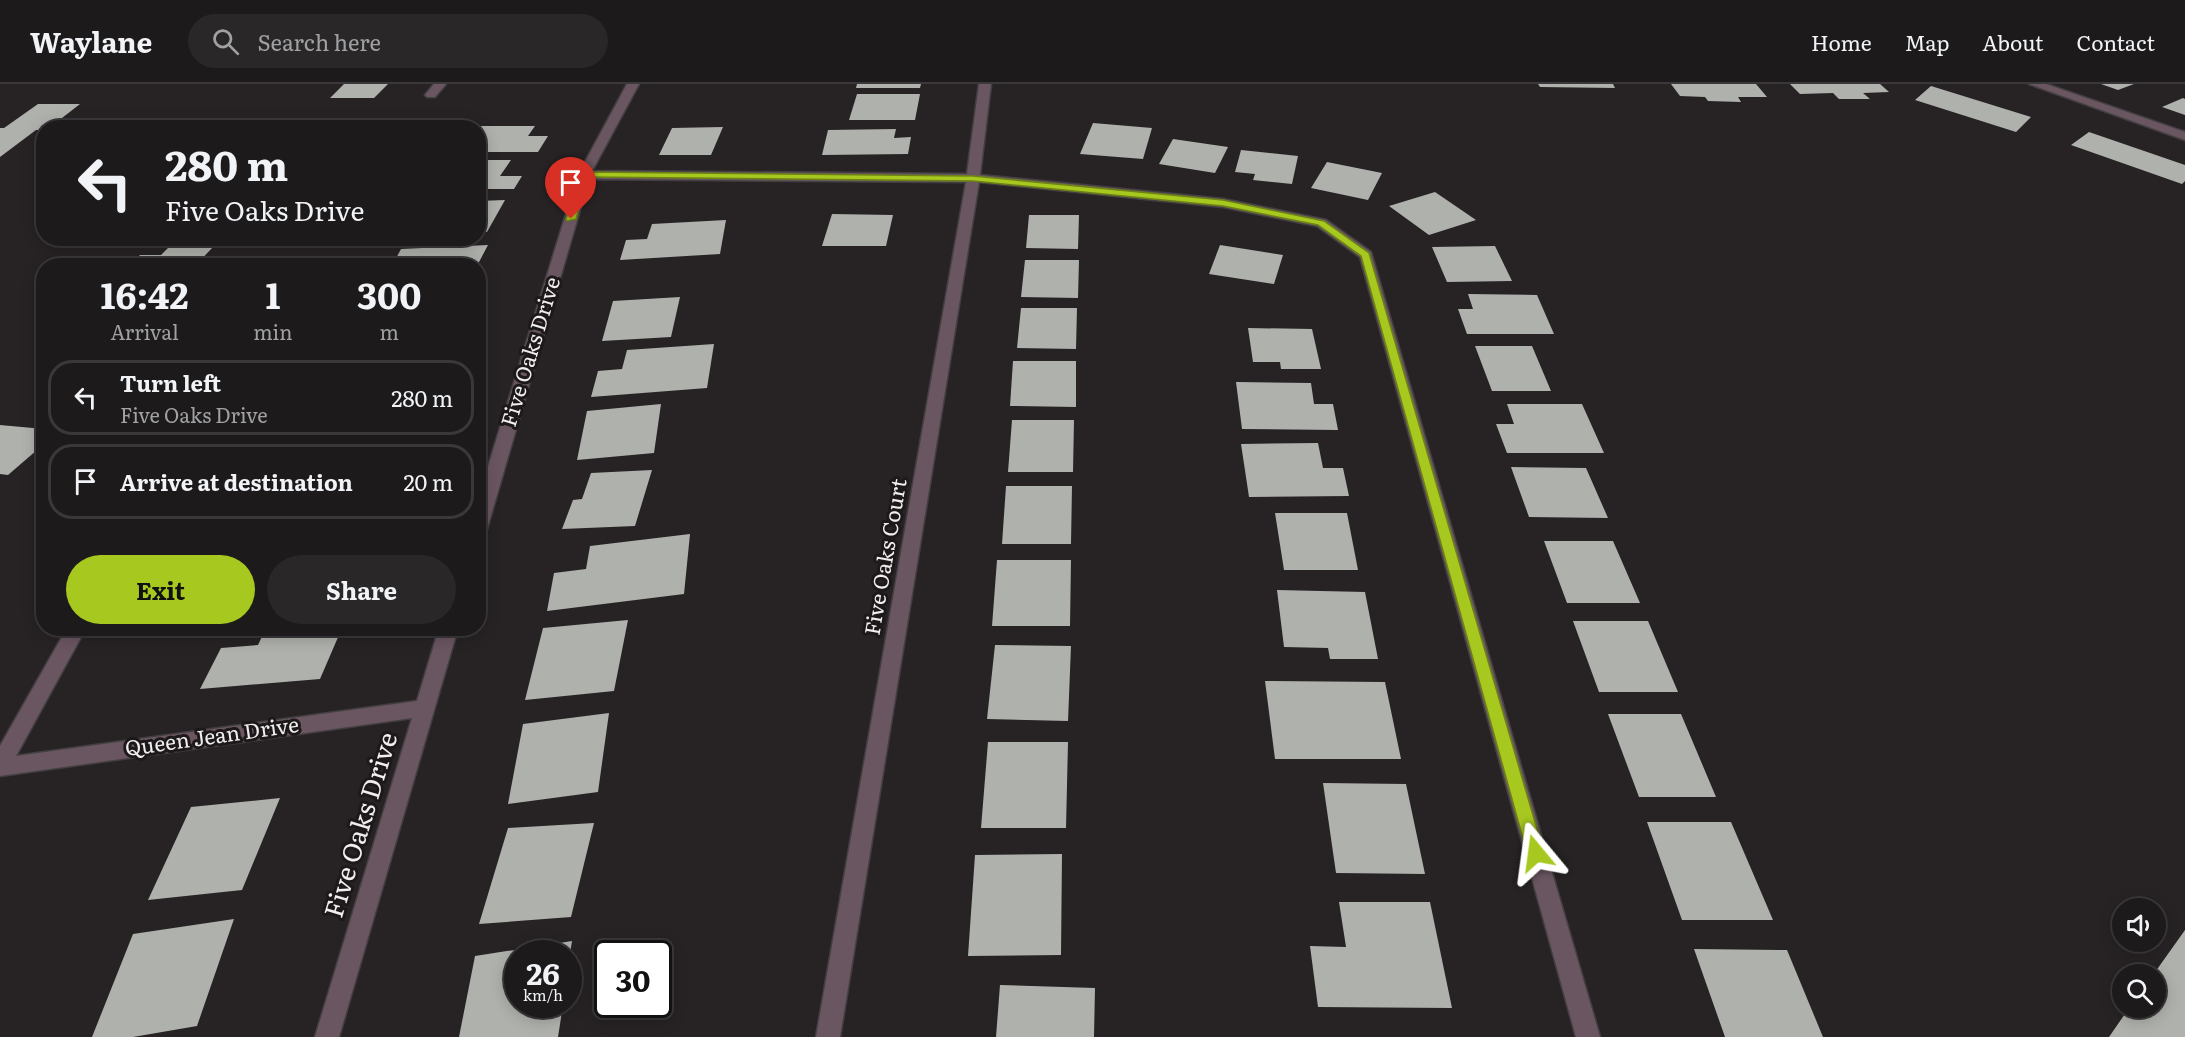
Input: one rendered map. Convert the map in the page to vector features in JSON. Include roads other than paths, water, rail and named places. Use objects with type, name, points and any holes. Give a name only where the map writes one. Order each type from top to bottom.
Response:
[{"type":"street","points":[[431,95],[440,84]]},
{"type":"street","name":"Five Oaks Drive","points":[[486,502],[584,175],[633,84]]},
{"type":"street","name":"Five Oaks Court","points":[[828,1037],[973,178],[985,84]]},
{"type":"street","points":[[2035,84],[2185,136]]},
{"type":"street","points":[[584,175],[973,178],[1223,203],[1321,223],[1366,255],[1588,1037]]},
{"type":"street","name":"Queen Jean Drive","points":[[0,766],[73,636]]},
{"type":"street","name":"Five Oaks Drive","points":[[327,1037],[447,636]]},
{"type":"street","name":"Queen Jean Drive","points":[[0,766],[425,708]]}]
